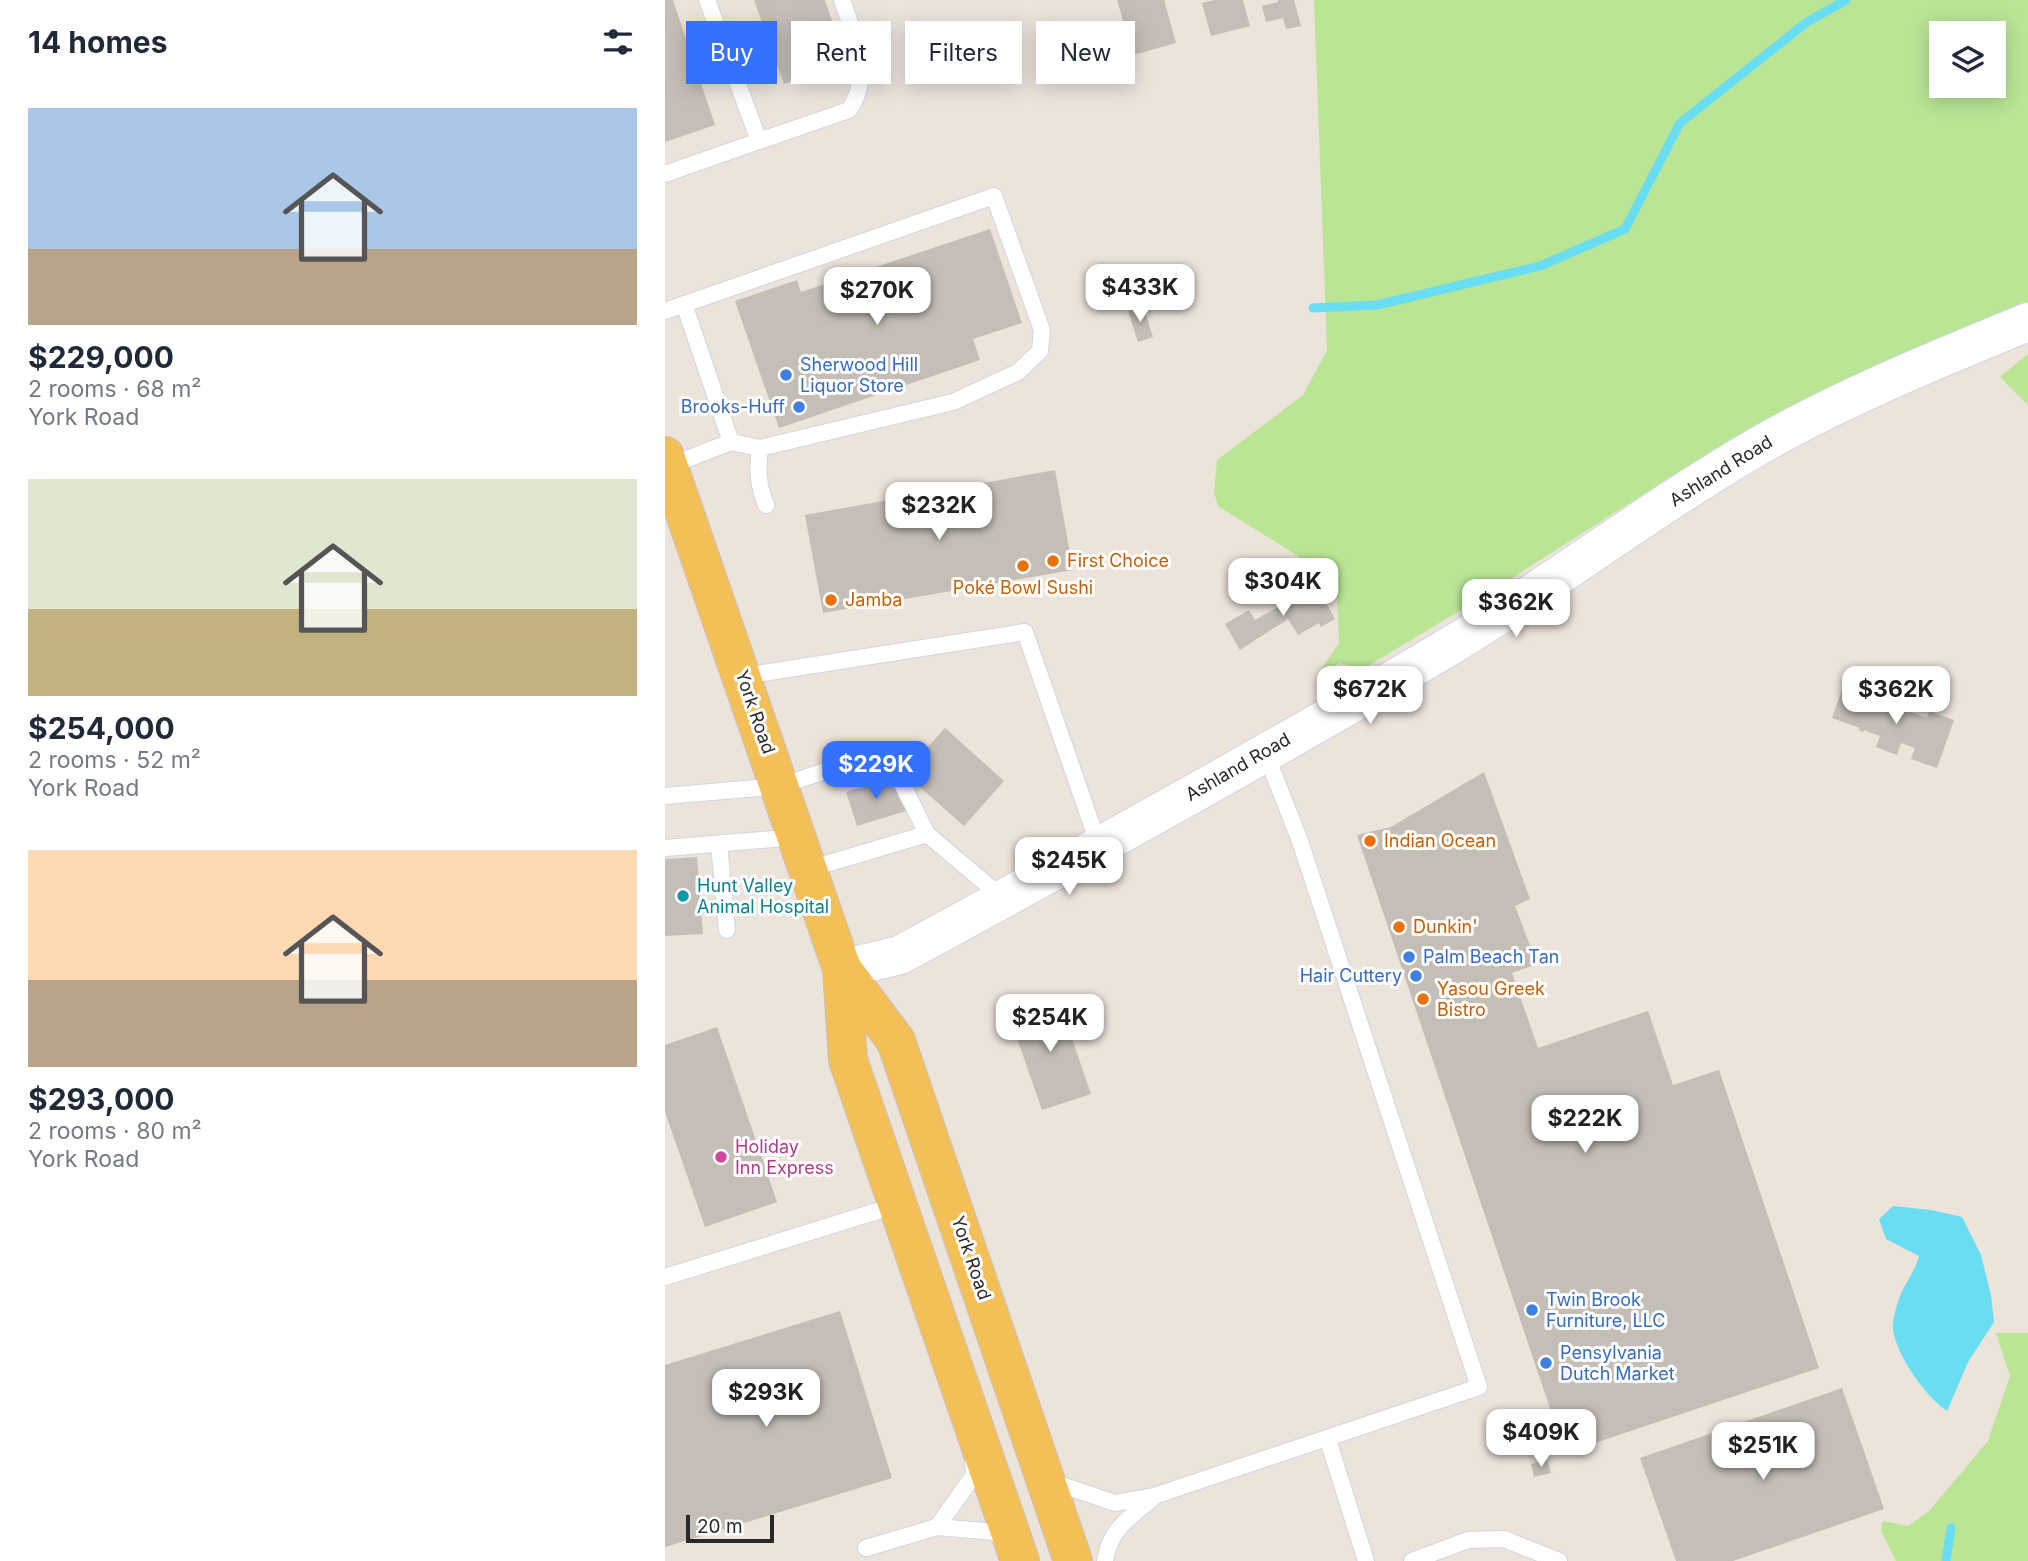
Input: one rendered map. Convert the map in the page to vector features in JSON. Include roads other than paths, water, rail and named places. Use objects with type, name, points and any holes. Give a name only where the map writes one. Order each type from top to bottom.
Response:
[{"type":"main road","name":"Ashland Road","points":[[842,969],[900,955],[1265,752],[1486,624],[1717,471],[1764,443],[1869,390],[2028,322]]},
{"type":"main road","name":"York Road","points":[[667,461],[842,969],[848,1060],[1019,1561]]},
{"type":"main road","name":"York Road","points":[[842,969],[896,1041],[1073,1561]]},
{"type":"lane","points":[[708,0],[759,141]]},
{"type":"lane","points":[[665,174],[849,110],[857,99],[861,64],[842,0]]},
{"type":"lane","points":[[665,311],[994,197],[1042,330],[1040,351],[1018,372],[953,402],[760,448],[731,442],[667,461]]},
{"type":"lane","points":[[684,304],[731,442]]},
{"type":"lane","points":[[760,448],[757,470],[759,487],[766,505]]},
{"type":"lane","points":[[743,676],[1025,632],[1099,846]]},
{"type":"lane","points":[[665,796],[780,786],[886,751],[927,834],[1004,899]]},
{"type":"lane","points":[[1045,1479],[1115,1503],[1154,1496],[1328,1440],[1479,1387],[1300,841],[1265,752]]},
{"type":"lane","points":[[665,848],[719,844],[803,853],[927,834]]},
{"type":"lane","points":[[719,844],[727,930]]},
{"type":"lane","points":[[665,1277],[897,1205]]},
{"type":"lane","points":[[937,1527],[974,1475],[969,1415]]},
{"type":"lane","points":[[1328,1440],[1366,1561]]},
{"type":"lane","points":[[1105,1561],[1107,1545],[1114,1535],[1126,1520],[1154,1496]]},
{"type":"lane","points":[[866,1548],[937,1527],[995,1532],[1019,1561]]},
{"type":"lane","points":[[1412,1561],[1468,1540],[1504,1539],[1559,1561]]},
{"type":"water","points":[[1893,1206],[1962,1217],[1981,1255],[1991,1295],[1994,1322],[1968,1362],[1947,1411],[1930,1396],[1913,1374],[1895,1339],[1893,1326],[1896,1308],[1919,1256],[1886,1239],[1879,1219]]},
{"type":"waterway","points":[[1313,308],[1377,305],[1540,266],[1625,229],[1680,123],[1807,22],[1846,0]]},
{"type":"waterway","points":[[1946,1561],[1951,1528]]},
{"type":"place","name":"Sherwood Hill Liquor Store","points":[[786,375]]},
{"type":"place","name":"Brooks-Huff","points":[[799,407]]},
{"type":"place","name":"First Choice","points":[[1053,561]]},
{"type":"place","name":"Poké Bowl Sushi","points":[[1023,566]]},
{"type":"place","name":"Jamba","points":[[831,600]]},
{"type":"place","name":"Indian Ocean","points":[[1370,841]]},
{"type":"place","name":"Hunt Valley Animal Hospital","points":[[683,896]]},
{"type":"place","name":"Dunkin'","points":[[1399,927]]},
{"type":"place","name":"Palm Beach Tan","points":[[1409,957]]},
{"type":"place","name":"Hair Cuttery","points":[[1416,976]]},
{"type":"place","name":"Yasou Greek Bistro","points":[[1423,999]]},
{"type":"place","name":"Holiday Inn Express","points":[[721,1157]]},
{"type":"place","name":"Twin Brook Furniture, LLC","points":[[1532,1310]]},
{"type":"place","name":"Pensylvania Dutch Market","points":[[1546,1363]]}]
